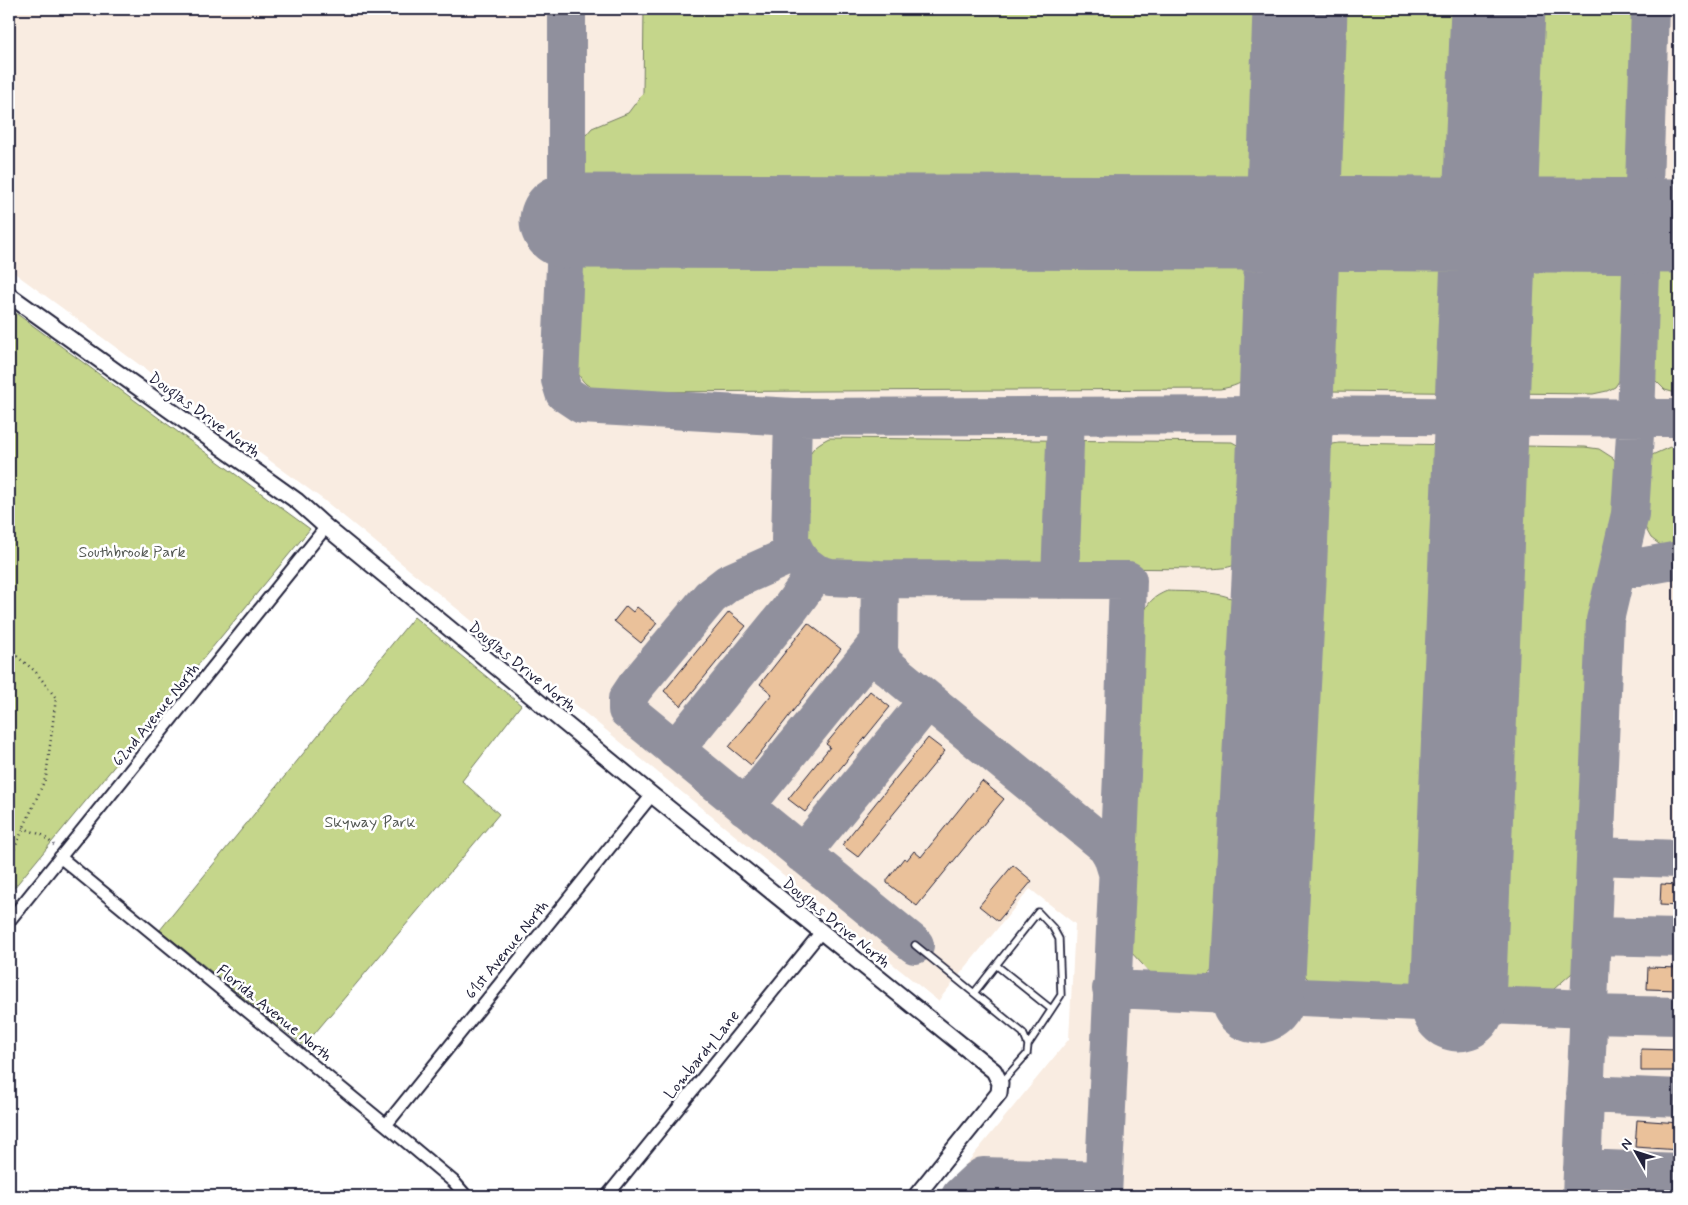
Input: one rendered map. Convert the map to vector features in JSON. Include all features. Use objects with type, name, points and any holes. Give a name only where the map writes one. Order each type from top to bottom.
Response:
[{"type":"street","name":"Douglas Drive North","points":[[9,294],[297,501],[326,527],[652,795],[994,1072],[1000,1083]]},
{"type":"street","name":"62nd Avenue North","points":[[9,921],[326,527]]},
{"type":"street","name":"61st Avenue North","points":[[386,1124],[652,795]]},
{"type":"street","name":"Florida Avenue North","points":[[60,857],[386,1124],[454,1182],[466,1196]]},
{"type":"street","name":"Lombardy Lane","points":[[607,1196],[821,932]]},
{"type":"street","points":[[916,1196],[999,1093],[1000,1083]]},
{"type":"lane","points":[[974,993],[1038,912],[1059,939],[1061,995],[1028,1045],[1027,1054],[1000,1083]]},
{"type":"lane","points":[[915,945],[1023,1033],[1028,1045]]},
{"type":"lane","points":[[996,964],[1051,1009]]},
{"type":"path","points":[[9,650],[35,671],[56,698],[46,777],[9,861]]},
{"type":"path","points":[[23,828],[42,834],[55,846],[60,857]]},
{"type":"shaded area","points":[[9,9],[1679,9],[1679,728],[1677,730],[1676,812],[1679,812],[1679,1196],[940,1196],[1069,1039],[1075,924],[1030,889],[938,1001],[325,501],[9,269]]},
{"type":"green space","points":[[644,9],[1269,9],[1262,157],[1259,167],[1250,182],[1235,190],[1213,195],[600,194],[579,180],[580,142],[592,128],[628,113],[643,93]]},
{"type":"green space","points":[[1319,9],[1638,9],[1631,167],[1626,187],[1615,196],[1598,199],[1339,197],[1324,186],[1320,180],[1313,154]]},
{"type":"green space","points":[[1371,248],[1607,254],[1620,263],[1627,277],[1625,372],[1615,387],[1593,394],[1327,391],[1314,380],[1306,365],[1309,277],[1318,258],[1325,253],[1341,249]]},
{"type":"green space","points":[[610,249],[1227,249],[1245,254],[1253,261],[1258,271],[1258,327],[1254,366],[1245,380],[1220,389],[627,392],[600,390],[586,384],[575,367],[577,285],[580,269],[586,260],[600,251]]},
{"type":"green space","points":[[1679,255],[1679,394],[1665,390],[1653,378],[1647,362],[1652,277],[1660,265],[1668,258]]},
{"type":"green space","name":"Southbrook Park","points":[[9,308],[310,529],[9,894]]},
{"type":"green space","points":[[829,438],[1232,442],[1241,447],[1247,454],[1252,483],[1247,553],[1234,565],[1208,569],[829,566],[814,556],[804,542],[803,510],[806,463],[815,447]]},
{"type":"green space","points":[[1339,443],[1585,447],[1599,449],[1613,458],[1618,465],[1620,473],[1616,522],[1592,617],[1581,965],[1545,997],[1314,986],[1286,954],[1285,922],[1295,636],[1301,547],[1300,492],[1302,469],[1314,451],[1327,445]]},
{"type":"green space","points":[[1679,446],[1679,549],[1669,549],[1651,538],[1642,522],[1643,476],[1652,455],[1670,447]]},
{"type":"green space","points":[[1167,591],[1226,596],[1240,604],[1245,615],[1235,951],[1200,981],[1158,981],[1128,949],[1143,615],[1152,600]]},
{"type":"green space","name":"Skyway Park","points":[[414,617],[521,705],[462,781],[499,814],[304,1046],[160,930]]},
{"type":"building","points":[[626,606],[633,612],[637,607],[657,623],[641,643],[614,621]]},
{"type":"building","points":[[729,612],[746,626],[681,706],[664,691]]},
{"type":"building","points":[[808,623],[841,649],[751,765],[729,747],[772,694],[760,684]]},
{"type":"building","points":[[870,691],[890,707],[805,812],[788,799],[830,747],[826,744]]},
{"type":"building","points":[[928,738],[945,751],[858,857],[842,845]]},
{"type":"building","points":[[982,781],[1004,799],[917,906],[887,883],[887,880],[904,858],[907,860],[914,851],[921,857]]},
{"type":"building","points":[[1013,865],[1032,881],[998,921],[979,906]]},
{"type":"building","points":[[1661,884],[1679,885],[1679,906],[1660,905]]},
{"type":"building","points":[[1648,967],[1679,968],[1679,990],[1647,989]]},
{"type":"building","points":[[1641,1049],[1679,1050],[1679,1071],[1641,1071]]},
{"type":"building","points":[[1637,1120],[1679,1123],[1679,1150],[1635,1147]]},
{"type":"taxiway","points":[[567,9],[567,221],[560,380],[564,393],[582,405],[793,417],[1286,415],[1679,418]]},
{"type":"taxiway","points":[[1581,1196],[1605,620],[1630,514],[1636,418],[1650,9]]},
{"type":"taxiway","points":[[1060,580],[1066,416]]},
{"type":"taxiway","points":[[793,417],[790,541],[800,561],[816,573],[830,577],[880,579],[1128,580],[1122,775],[1103,1196]]},
{"type":"taxiway","points":[[795,553],[728,583],[710,597],[635,687],[627,699],[627,710],[915,945]]},
{"type":"taxiway","points":[[1617,571],[1679,560]]},
{"type":"taxiway","points":[[675,750],[789,610],[816,573]]},
{"type":"taxiway","points":[[880,579],[879,651],[884,664],[1106,846],[1112,856],[1117,872]]},
{"type":"taxiway","points":[[745,807],[878,643]]},
{"type":"taxiway","points":[[802,854],[928,700]]},
{"type":"taxiway","points":[[1595,856],[1679,859]]},
{"type":"taxiway","points":[[1592,936],[1679,938]]},
{"type":"taxiway","points":[[1111,989],[1588,1009]]},
{"type":"taxiway","points":[[1588,1014],[1679,1016]]},
{"type":"taxiway","points":[[1585,1094],[1679,1098]]},
{"type":"taxiway","points":[[1582,1168],[1679,1172]]},
{"type":"taxiway","points":[[960,1196],[983,1176],[1103,1180]]},
{"type":"runway","points":[[1257,996],[1279,581],[1300,9]]},
{"type":"runway","points":[[1458,1004],[1498,9]]},
{"type":"runway","points":[[567,221],[1679,226]]}]
